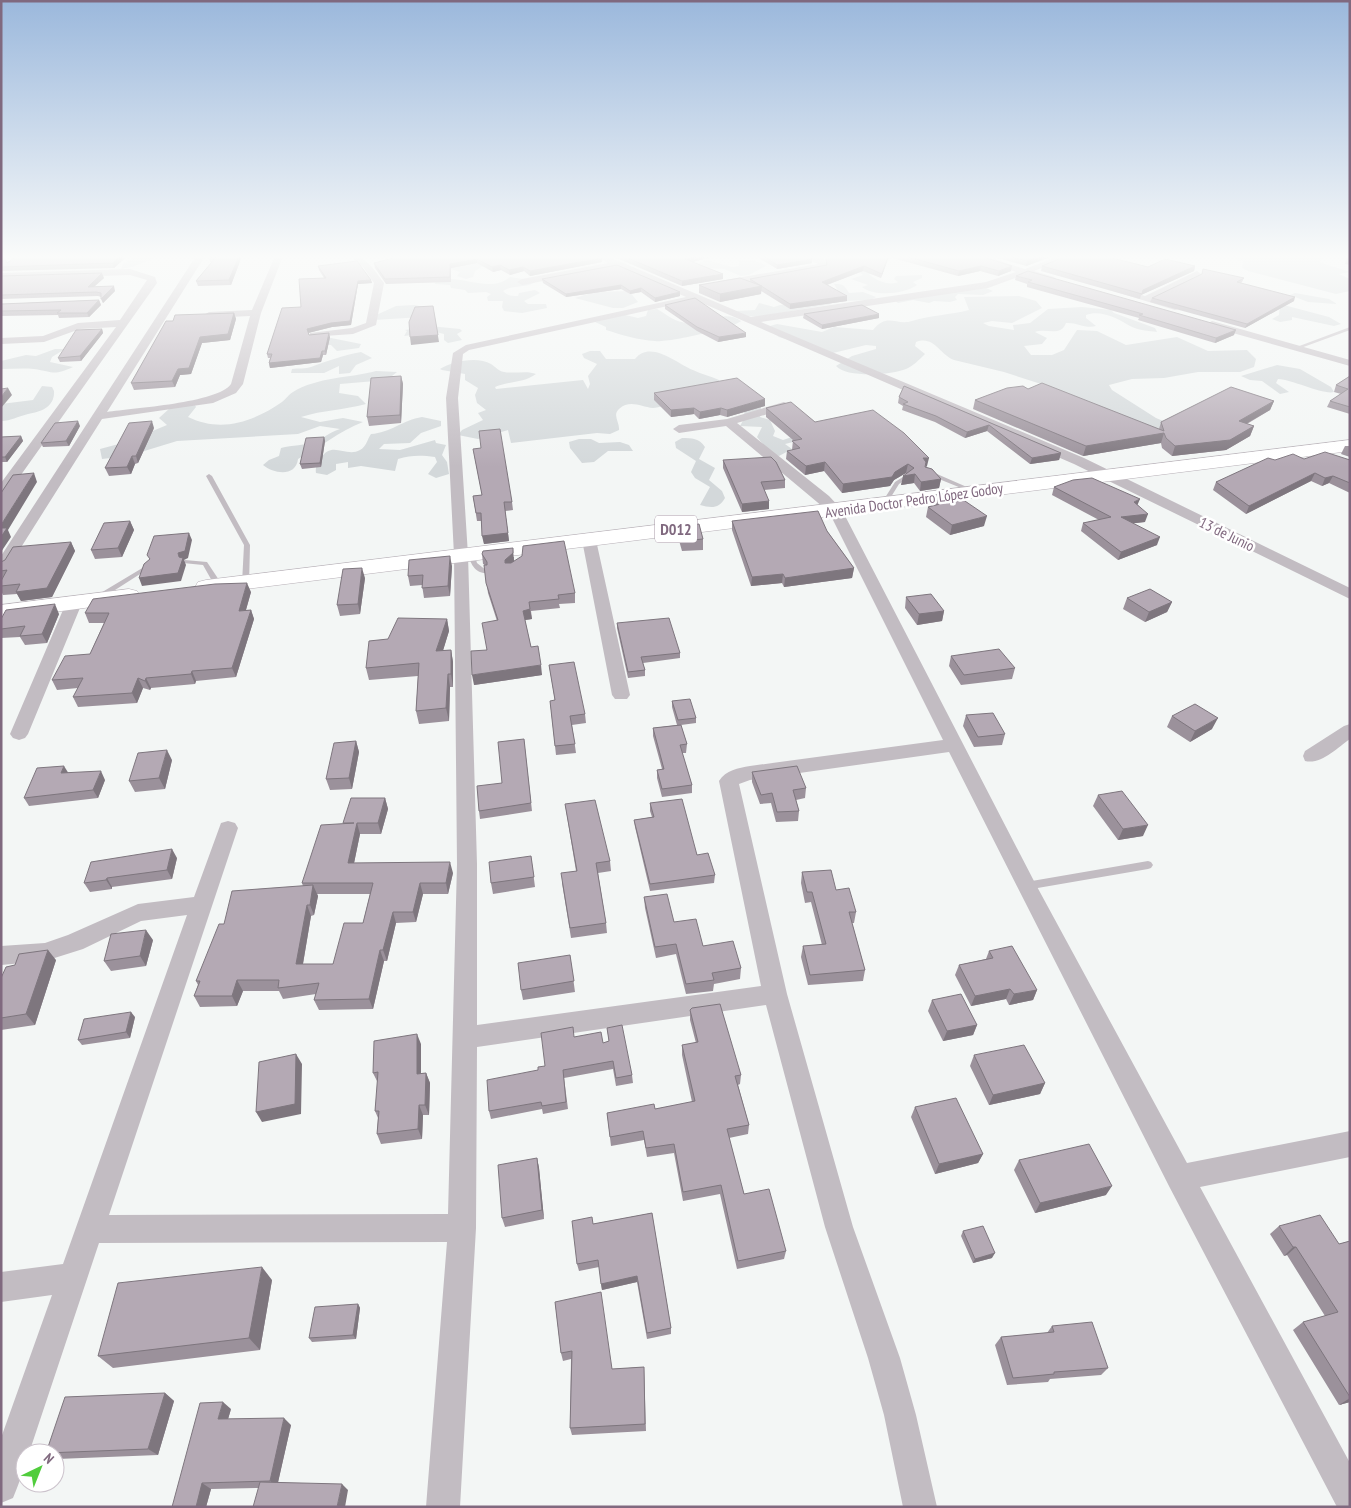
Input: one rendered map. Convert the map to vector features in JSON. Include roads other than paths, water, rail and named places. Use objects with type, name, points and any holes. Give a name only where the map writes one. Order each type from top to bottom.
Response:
[{"type":"main road","name":"Avenida Doctor Pedro López Godoy","points":[[190,589],[466,554],[519,552],[589,540],[884,504],[1105,474],[1350,445]]},
{"type":"main road","points":[[1,612],[152,594]]},
{"type":"street","points":[[1,341],[44,339],[77,326]]},
{"type":"street","points":[[1,493],[122,326]]},
{"type":"street","points":[[1,568],[101,416],[150,326]]},
{"type":"street","points":[[101,416],[209,401],[232,391],[237,384],[252,326]]},
{"type":"street","points":[[314,335],[353,331],[367,326]]},
{"type":"street","points":[[443,1507],[462,1228],[463,1038],[467,864],[466,554],[452,398],[458,354],[466,348],[553,326]]},
{"type":"street","name":"13 de Junio","points":[[767,326],[1105,474],[1350,594]]},
{"type":"street","points":[[1232,326],[1300,346],[1350,357]]},
{"type":"street","points":[[1300,346],[1350,364]]},
{"type":"street","points":[[679,429],[728,422],[784,406]]},
{"type":"street","points":[[728,422],[824,499],[835,510],[1026,886],[1350,1497]]},
{"type":"street","points":[[1311,449],[1334,458]]},
{"type":"street","points":[[589,540],[621,695]]},
{"type":"street","points":[[19,734],[84,601]]},
{"type":"street","points":[[1312,756],[1350,730]]},
{"type":"street","points":[[920,1507],[900,1415],[884,1358],[839,1226],[775,994],[730,781],[739,775],[750,773],[953,745]]},
{"type":"street","points":[[1,1486],[92,1229],[228,828]]},
{"type":"street","points":[[1,956],[45,952],[75,942],[138,913],[202,904]]},
{"type":"street","points":[[463,1038],[775,994]]},
{"type":"street","points":[[1180,1178],[1350,1144]]},
{"type":"street","points":[[92,1229],[462,1228]]},
{"type":"street","points":[[1,1287],[74,1277]]},
{"type":"lane","points":[[1300,346],[1350,328]]},
{"type":"lane","points":[[927,474],[935,475],[974,492]]},
{"type":"lane","points":[[209,476],[247,545],[246,583]]},
{"type":"lane","points":[[884,504],[897,483],[908,476]]},
{"type":"lane","points":[[466,554],[474,564],[485,572]]},
{"type":"lane","points":[[185,562],[205,564],[219,586]]},
{"type":"lane","points":[[84,601],[149,566]]},
{"type":"lane","points":[[1026,886],[1148,865]]}]
